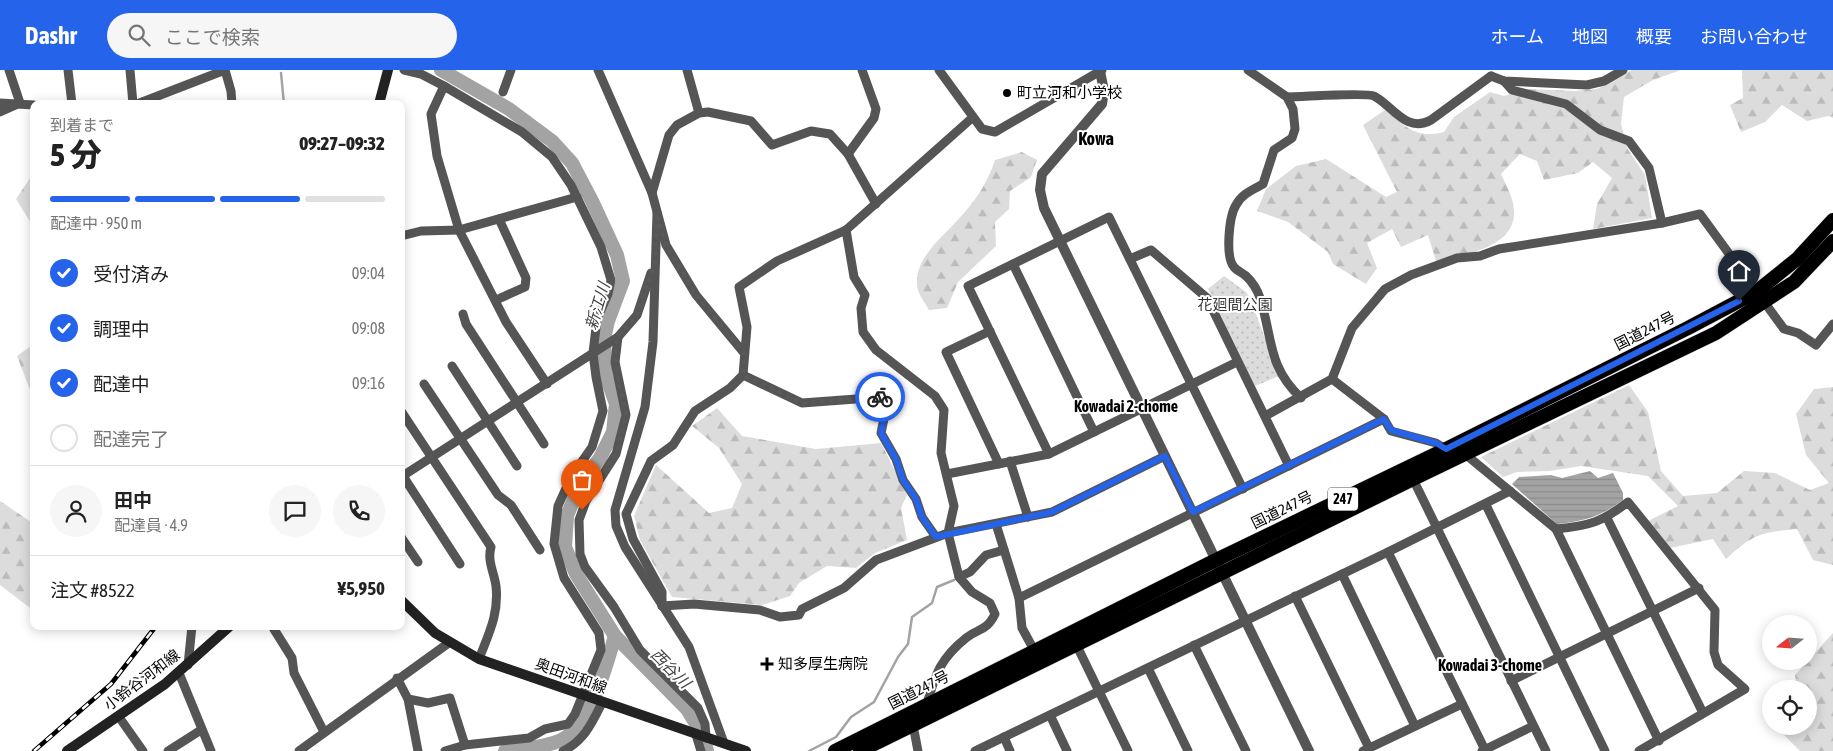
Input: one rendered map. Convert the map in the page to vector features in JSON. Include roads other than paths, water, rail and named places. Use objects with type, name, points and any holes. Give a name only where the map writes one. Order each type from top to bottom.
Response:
[{"type":"highway","name":"国道247号","points":[[835,751],[1216,560],[1446,449],[1756,292],[1797,259],[1833,220]]},
{"type":"highway","name":"国道247号","points":[[860,751],[1413,479],[1716,333],[1764,304],[1794,282],[1833,241]]},
{"type":"main road","points":[[380,100],[388,70]]},
{"type":"main road","name":"奥田河和線","points":[[405,604],[421,622],[479,659],[602,703],[746,751]]},
{"type":"main road","name":"小鈴谷河和線","points":[[67,751],[119,717],[179,673],[226,630]]},
{"type":"street","points":[[9,70],[20,103]]},
{"type":"street","points":[[68,70],[72,100]]},
{"type":"street","points":[[130,70],[133,100]]},
{"type":"street","points":[[147,100],[225,70],[232,100]]},
{"type":"street","points":[[404,70],[421,74],[444,86],[522,132],[552,158],[577,197],[602,248],[611,280],[608,294],[597,319],[593,353],[603,411],[592,447],[571,477],[558,506],[554,544],[564,578],[598,633],[601,650],[575,714],[568,724],[546,729],[529,738],[465,745],[446,751]]},
{"type":"street","points":[[503,92],[511,70]]},
{"type":"street","points":[[598,70],[652,193],[666,245],[696,295],[744,353]]},
{"type":"street","points":[[687,70],[700,113]]},
{"type":"street","points":[[848,154],[874,118],[876,110],[862,70]]},
{"type":"street","points":[[938,70],[982,129],[995,132],[1101,71],[1104,91],[1102,104],[1042,174],[1040,190],[1044,208],[1309,751]]},
{"type":"street","points":[[1248,70],[1287,97],[1293,109],[1295,129],[1292,138],[1274,150],[1262,184],[1247,192],[1235,206],[1228,249],[1234,267],[1248,277],[1259,294],[1268,321],[1270,345],[1286,383],[1301,398]]},
{"type":"street","points":[[1504,81],[1587,85],[1604,81],[1623,70]]},
{"type":"street","points":[[1287,97],[1372,95],[1400,117],[1422,124],[1431,120],[1491,73],[1504,81],[1512,90],[1566,104],[1600,130],[1630,141],[1649,168],[1662,223]]},
{"type":"street","points":[[444,86],[431,114],[437,156],[459,230],[506,322],[547,384]]},
{"type":"street","points":[[0,112],[13,108],[20,103]]},
{"type":"street","points":[[0,104],[30,104]]},
{"type":"street","points":[[652,193],[669,135],[677,124],[700,113],[708,112],[751,121],[772,144],[811,132],[830,134],[848,154],[876,204]]},
{"type":"street","points":[[662,606],[662,592],[633,540],[626,514],[651,461],[673,445],[695,411],[730,388],[743,375],[747,326],[739,287],[778,261],[846,230],[972,118]]},
{"type":"street","points":[[405,235],[421,231],[459,230],[577,197]]},
{"type":"street","points":[[657,213],[653,342],[645,407],[615,510],[616,526],[625,547],[689,647],[710,739],[701,751]]},
{"type":"street","points":[[1265,416],[1301,398],[1332,379],[1352,328],[1385,289],[1411,275],[1457,258],[1480,256],[1498,249],[1662,223],[1700,214],[1784,329],[1798,333],[1816,345],[1833,324]]},
{"type":"street","points":[[1050,454],[968,286],[1109,217],[1243,489]]},
{"type":"street","points":[[496,300],[525,287],[526,278],[499,220]]},
{"type":"street","points":[[846,230],[854,277],[865,295],[860,308],[864,332],[876,350],[936,396],[944,410],[941,453],[954,506],[948,533],[959,577],[972,592],[990,603],[995,614],[989,626],[968,636],[947,656],[936,672],[927,704]]},
{"type":"street","points":[[1130,259],[1152,250],[1207,298],[1289,466]]},
{"type":"street","points":[[405,475],[615,339],[637,315],[655,263]]},
{"type":"street","points":[[1013,264],[1094,432]]},
{"type":"street","points":[[463,314],[466,324],[544,444]]},
{"type":"street","points":[[990,331],[946,352],[999,464]]},
{"type":"street","points":[[615,339],[615,362],[626,415],[616,454],[586,501],[579,520],[580,554],[585,567],[614,607],[640,650],[698,708],[710,739]]},
{"type":"street","points":[[947,474],[1050,454],[1237,362]]},
{"type":"street","points":[[452,366],[517,466]]},
{"type":"street","points":[[743,375],[802,403],[883,397],[887,404],[881,433],[896,459],[903,480],[916,499],[922,517],[936,537]]},
{"type":"street","points":[[1332,379],[1384,419],[1391,430],[1436,443],[1446,449]]},
{"type":"street","points":[[424,384],[498,495],[511,505],[540,550]]},
{"type":"street","points":[[405,417],[491,547],[488,556],[496,585],[496,614],[479,659]]},
{"type":"street","points":[[1019,598],[1384,419]]},
{"type":"street","points":[[1465,454],[1556,529],[1659,741]]},
{"type":"street","points":[[662,606],[694,604],[760,610],[780,617],[799,615],[802,609],[844,588],[876,560],[948,533],[1052,512],[1165,456]]},
{"type":"street","points":[[1010,461],[1028,517]]},
{"type":"street","points":[[1413,479],[1546,751]]},
{"type":"street","points":[[405,482],[460,564]]},
{"type":"street","points":[[974,751],[1486,505],[1510,491]]},
{"type":"street","points":[[1556,529],[1582,526],[1607,518],[1628,502],[1715,610],[1714,652],[1718,665],[1746,689],[1639,751]]},
{"type":"street","points":[[1486,505],[1605,751]]},
{"type":"street","points":[[1607,518],[1703,713]]},
{"type":"street","points":[[996,524],[1019,598],[1022,628],[1034,650]]},
{"type":"street","points":[[405,543],[418,562]]},
{"type":"street","points":[[959,577],[970,572],[986,555],[1004,550]]},
{"type":"street","points":[[1388,552],[1484,750],[1533,726]]},
{"type":"street","points":[[1342,574],[1415,726]]},
{"type":"street","points":[[1512,681],[1699,588]]},
{"type":"street","points":[[1295,596],[1366,750],[1462,704]]},
{"type":"street","points":[[188,665],[192,630]]},
{"type":"street","points":[[274,630],[292,658],[294,673],[324,732]]},
{"type":"street","points":[[299,751],[397,678],[450,642]]},
{"type":"street","points":[[1076,644],[1128,751]]},
{"type":"street","points":[[1194,645],[1246,751]]},
{"type":"street","points":[[1148,668],[1188,751]]},
{"type":"street","points":[[179,673],[211,751]]},
{"type":"street","points":[[397,678],[408,699],[418,751]]},
{"type":"street","points":[[408,699],[428,703],[450,698],[465,745]]},
{"type":"street","points":[[563,751],[571,747],[590,728],[602,703]]},
{"type":"street","points":[[1050,715],[1067,751]]},
{"type":"street","points":[[119,717],[143,751]]},
{"type":"street","points":[[914,725],[918,751]]},
{"type":"street","points":[[168,751],[201,730]]},
{"type":"street","points":[[1004,737],[1010,751]]},
{"type":"waterway","name":"新江川","points":[[441,70],[509,109],[552,141],[572,163],[617,255],[623,281],[608,321],[604,339],[606,376],[616,404],[613,432],[600,458],[579,486],[567,516],[565,547],[576,574],[615,636],[687,709],[698,727]]},
{"type":"waterway","points":[[281,73],[284,100]]},
{"type":"waterway","points":[[809,751],[836,737],[851,717],[874,702],[898,657],[908,644],[912,617],[932,603],[937,587],[954,580]]},
{"type":"waterway","name":"新江川","points":[[505,751],[548,745],[572,733],[581,722],[596,694],[615,636]]},
{"type":"waterway","name":"西谷川","points":[[706,747],[707,751]]},
{"type":"railway","points":[[34,751],[111,684],[153,630]]},
{"type":"place","name":"町立河和小学校","points":[[1007,93]]},
{"type":"place","name":"知多厚生病院","points":[[767,664]]},
{"type":"district","name":"Kowa","points":[[1096,139]]},
{"type":"district","name":"Kowadai 2-chome","points":[[1126,406]]},
{"type":"district","name":"Kowadai 3-chome","points":[[1490,665]]},
{"type":"park label","name":"花廻間公園","points":[[1235,305]]}]
